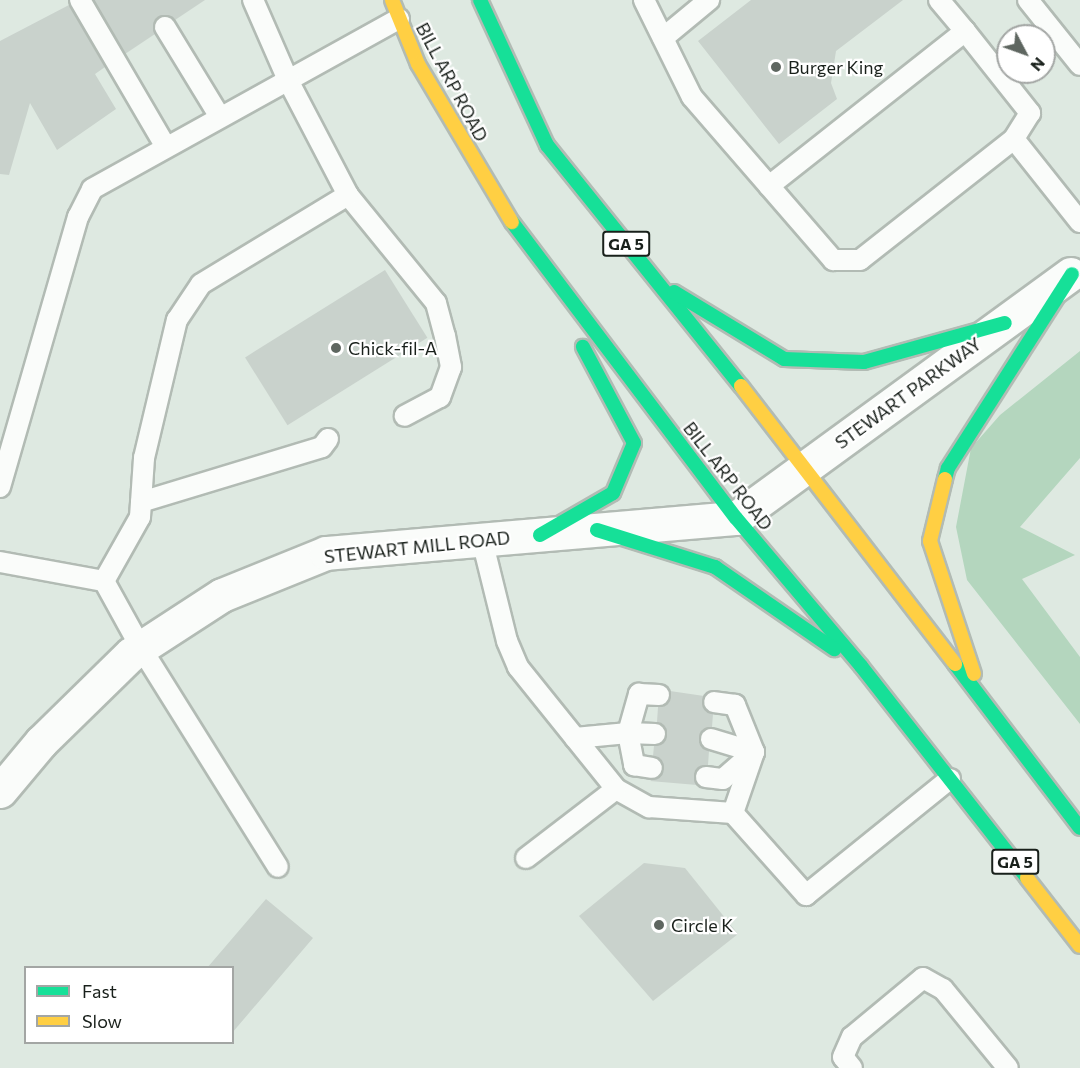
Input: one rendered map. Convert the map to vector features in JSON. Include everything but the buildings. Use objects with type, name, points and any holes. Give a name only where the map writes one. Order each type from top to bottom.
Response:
[{"type":"main road","name":"BILL ARP ROAD","points":[[392,0],[418,63],[507,216],[736,518],[861,666],[1080,946]]},
{"type":"main road","name":"GA 5","points":[[480,0],[547,144],[806,467],[1080,828]]},
{"type":"main road","points":[[507,216],[616,403],[634,443],[613,493],[540,535]]},
{"type":"main road","points":[[983,701],[930,542],[948,468],[1076,271]]},
{"type":"main road","points":[[655,280],[784,359],[864,362],[1005,322]]},
{"type":"main road","points":[[597,530],[715,567],[861,666]]},
{"type":"street","name":"STEWART PARKWAY","points":[[736,518],[1076,271]]},
{"type":"street","name":"STEWART MILL ROAD","points":[[0,791],[41,742],[141,648],[222,595],[326,554],[736,518]]},
{"type":"lane","points":[[80,0],[166,147]]},
{"type":"lane","points":[[253,0],[288,80],[348,195],[436,303],[451,367],[440,397],[405,416]]},
{"type":"lane","points":[[644,0],[692,97],[833,260],[860,260],[1014,139],[1030,112],[939,0]]},
{"type":"lane","points":[[663,38],[709,0]]},
{"type":"lane","points":[[1028,0],[1080,65]]},
{"type":"lane","points":[[0,486],[78,217],[92,189],[399,19]]},
{"type":"lane","points":[[165,27],[220,117]]},
{"type":"lane","points":[[770,186],[965,31]]},
{"type":"lane","points":[[1014,139],[1080,222]]},
{"type":"lane","points":[[104,581],[140,517],[144,458],[177,320],[201,284],[348,195]]},
{"type":"lane","points":[[141,502],[322,447],[328,439]]},
{"type":"lane","points":[[482,540],[507,641],[518,667],[616,789],[648,807],[733,813],[806,895],[950,779]]},
{"type":"lane","points":[[0,562],[104,581]]},
{"type":"lane","points":[[104,581],[141,648],[278,867]]},
{"type":"lane","points":[[652,768],[634,765],[628,733],[639,694],[659,695]]},
{"type":"lane","points":[[714,702],[735,705],[754,752],[733,813]]},
{"type":"lane","points":[[575,738],[628,733],[656,734]]},
{"type":"lane","points":[[711,739],[754,752]]},
{"type":"lane","points":[[706,777],[723,779],[754,752]]},
{"type":"lane","points":[[526,858],[616,789]]},
{"type":"lane","points":[[852,1068],[843,1057],[852,1037],[923,978],[943,989],[1008,1068]]},
{"type":"green space","points":[[1080,351],[1080,458],[1020,527],[1075,555],[1022,579],[1080,657],[1080,724],[967,580],[956,527],[971,448],[1000,415]]},
{"type":"traffic: fast","points":[[480,0],[547,145],[741,386]]},
{"type":"traffic: fast","points":[[512,222],[736,518],[861,666],[1027,878]]},
{"type":"traffic: fast","points":[[945,479],[948,468],[1072,274]]},
{"type":"traffic: fast","points":[[674,292],[784,359],[864,362],[1005,323]]},
{"type":"traffic: fast","points":[[540,535],[613,493],[634,443],[583,347]]},
{"type":"traffic: fast","points":[[597,530],[715,567],[834,649]]},
{"type":"traffic: fast","points":[[955,664],[1080,828]]},
{"type":"traffic: slow","points":[[392,0],[418,64],[512,222]]},
{"type":"traffic: slow","points":[[741,386],[955,664]]},
{"type":"traffic: slow","points":[[945,479],[930,541],[974,674]]},
{"type":"traffic: slow","points":[[1027,878],[1080,946]]},
{"type":"place","name":"Burger King","points":[[776,67]]},
{"type":"place","name":"Chick-fil-A","points":[[336,348]]},
{"type":"place","name":"Circle K","points":[[659,925]]}]
